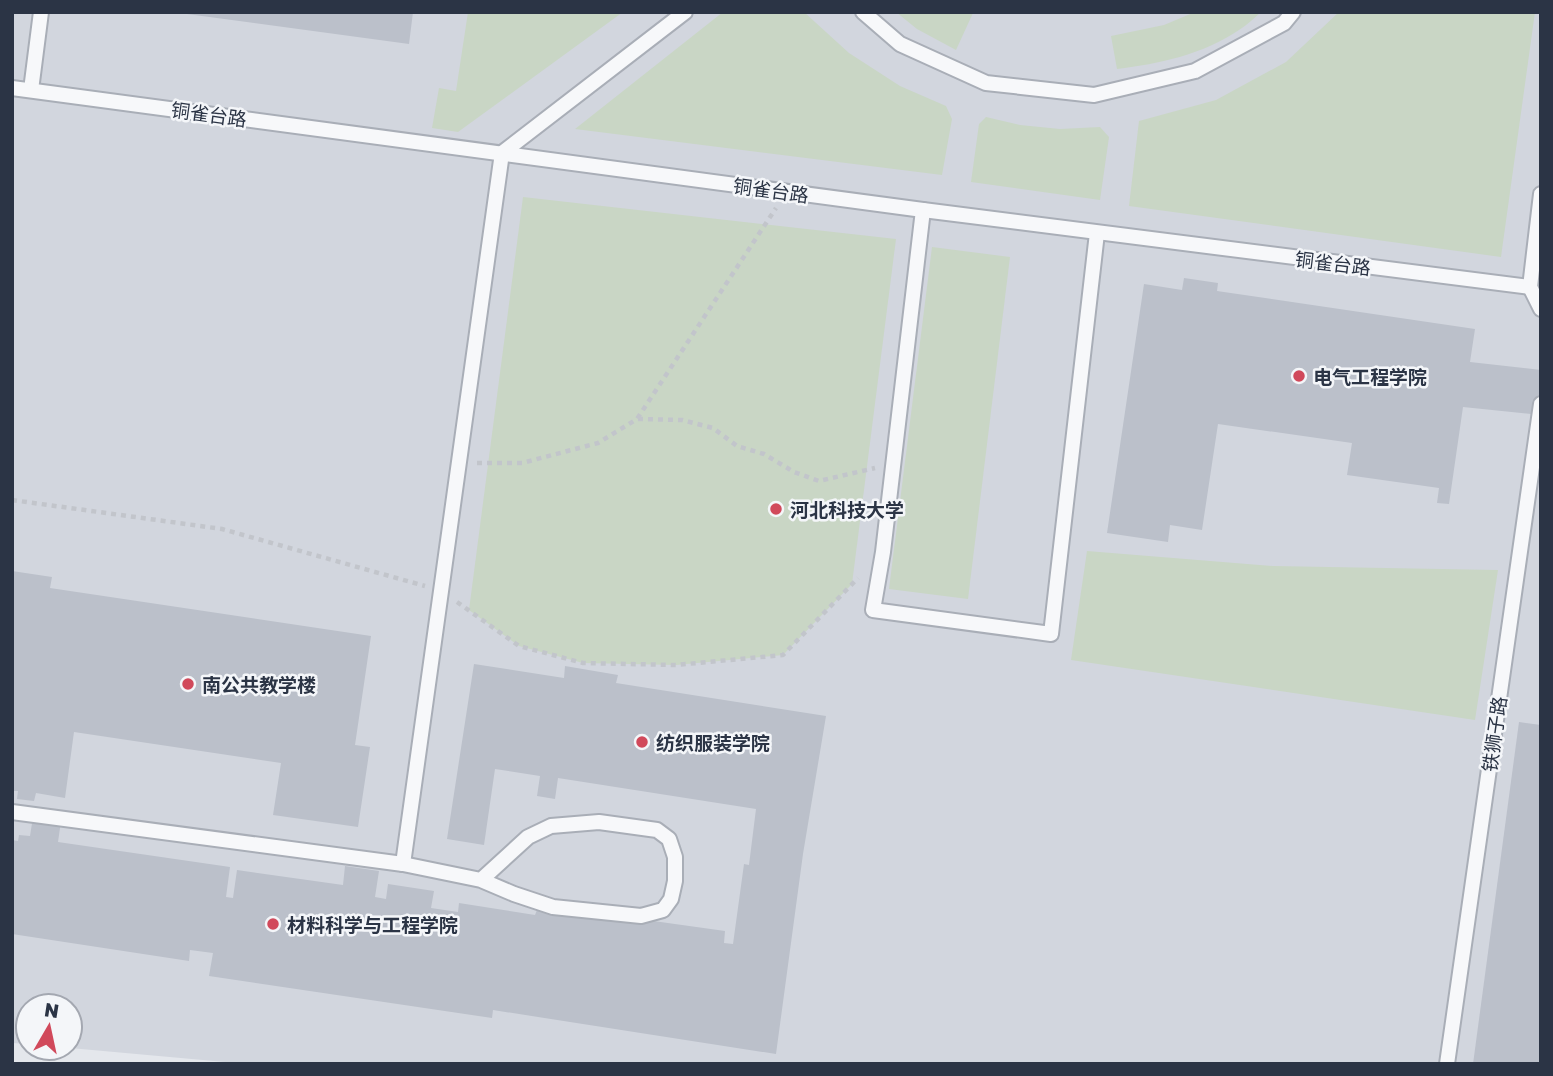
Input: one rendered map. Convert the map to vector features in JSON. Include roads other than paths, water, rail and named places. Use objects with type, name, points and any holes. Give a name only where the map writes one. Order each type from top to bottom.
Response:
[{"type":"lane","points":[[31,90],[41,12]]},
{"type":"lane","points":[[403,864],[502,153],[685,12]]},
{"type":"lane","points":[[863,12],[900,44],[986,83],[1094,95],[1195,71],[1284,23],[1293,12]]},
{"type":"lane","name":"铜雀台路","points":[[12,88],[1097,233],[1530,287]]},
{"type":"lane","points":[[1541,194],[1530,287],[1541,309]]},
{"type":"lane","points":[[923,210],[883,552],[873,610],[1051,634],[1097,233]]},
{"type":"lane","name":"铁狮子路","points":[[1447,1064],[1541,404]]},
{"type":"lane","points":[[12,812],[403,864],[481,880],[513,894],[553,906],[641,916],[663,910],[671,899],[675,881],[675,857],[669,839],[657,830],[599,822],[551,826],[528,837],[481,880]]},
{"type":"place","name":"电气工程学院","points":[[1299,376]]},
{"type":"place","name":"河北科技大学","points":[[776,509]]},
{"type":"place","name":"南公共教学楼","points":[[188,684]]},
{"type":"place","name":"纺织服装学院","points":[[642,742]]},
{"type":"place","name":"材料科学与工程学院","points":[[273,924]]}]
